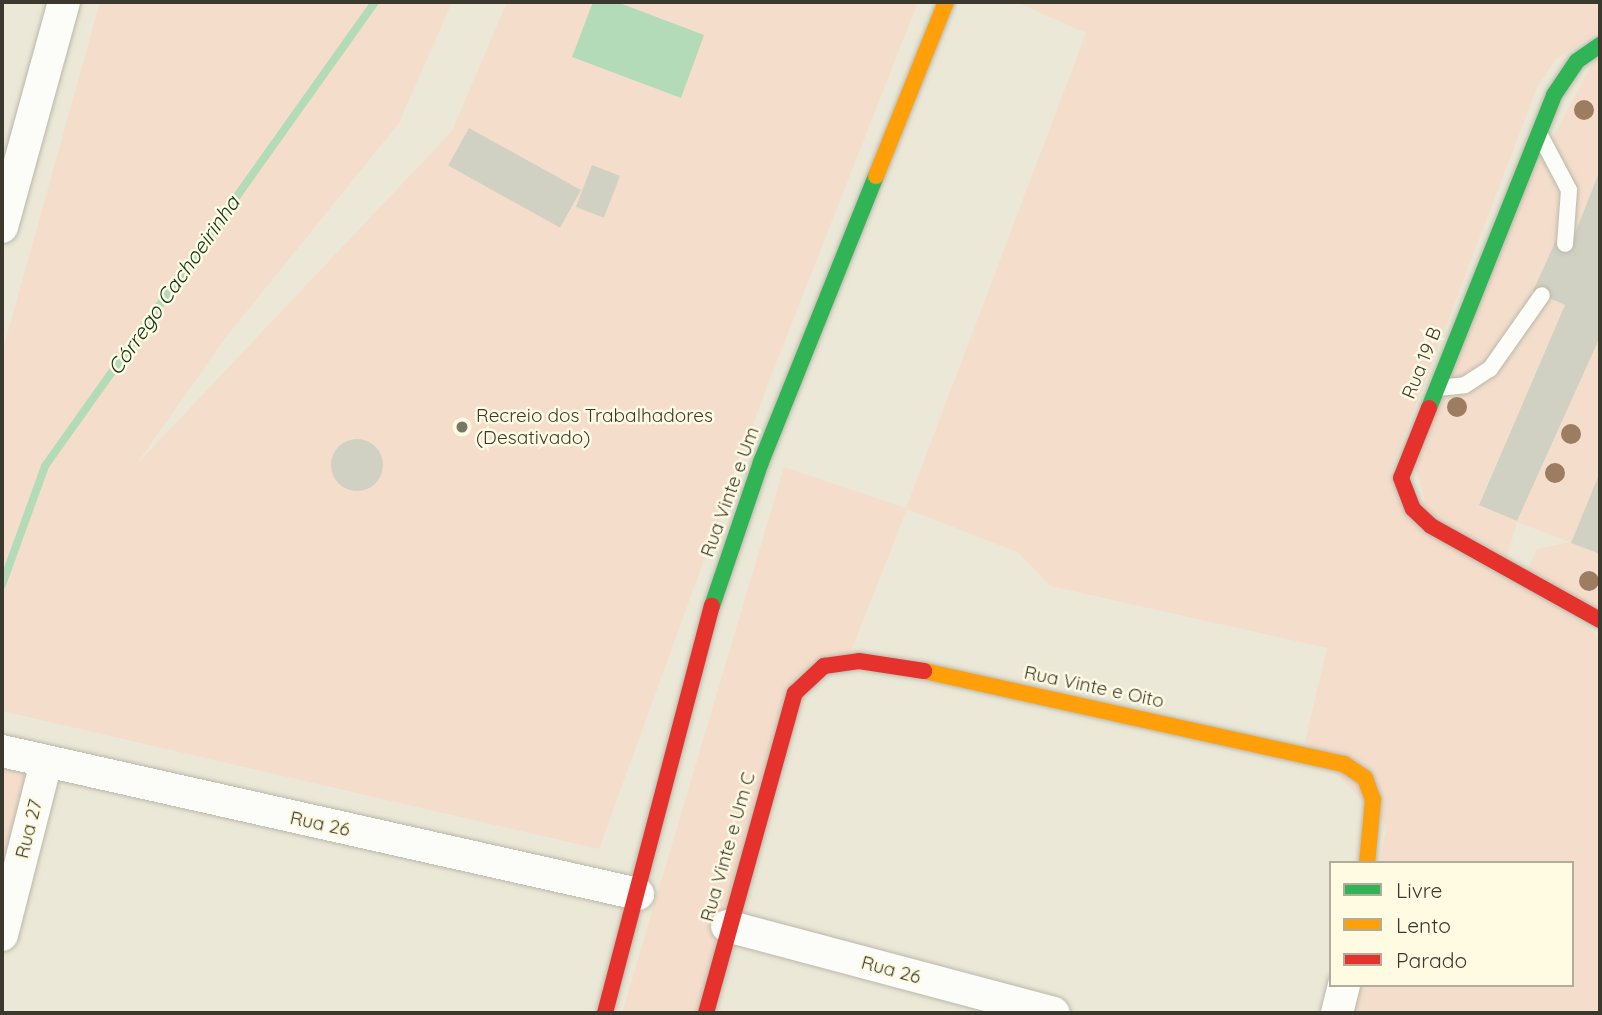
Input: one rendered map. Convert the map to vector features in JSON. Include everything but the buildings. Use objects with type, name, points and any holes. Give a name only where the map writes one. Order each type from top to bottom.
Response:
[{"type":"street","points":[[3,218],[64,2]]},
{"type":"street","name":"Rua Vinte e Um","points":[[605,1013],[707,621],[757,475],[946,2]]},
{"type":"street","name":"Rua 19 B","points":[[1600,45],[1569,70],[1537,132],[1402,469],[1413,509],[1448,537],[1600,620]]},
{"type":"street","name":"Rua Vinte e Oito","points":[[795,693],[824,666],[859,661],[908,668],[1328,759],[1356,769],[1373,800],[1367,861]]},
{"type":"street","name":"Rua Vinte e Um C","points":[[706,1013],[727,926],[795,693]]},
{"type":"street","name":"Rua 26","points":[[2,751],[638,894]]},
{"type":"street","name":"Rua 27","points":[[2,935],[46,763]]},
{"type":"street","name":"Rua 26","points":[[727,926],[1054,1013]]},
{"type":"street","points":[[1337,1013],[1344,987]]},
{"type":"lane","points":[[1537,132],[1569,190],[1565,244]]},
{"type":"lane","points":[[1434,387],[1465,385],[1490,369],[1542,296]]},
{"type":"shaded area","name":"Recreio dos Trabalhadores (Desativado)","points":[[100,2],[452,2],[399,123],[226,337],[136,465],[452,131],[507,2],[918,2],[768,384],[599,849],[2,711],[2,353]]},
{"type":"shaded area","points":[[593,2],[617,2],[704,35],[681,98],[572,57]]},
{"type":"shaded area","points":[[1016,2],[1600,2],[1600,31],[1555,60],[1537,88],[1389,475],[1600,637],[1600,1013],[1347,1013],[1353,987],[1574,987],[1574,861],[1379,861],[1387,826],[1305,741],[1327,648],[1050,586],[1019,553],[907,509],[850,654],[818,659],[698,1013],[622,1013],[784,467],[906,508],[1086,33]]},
{"type":"shaded area","points":[[1600,49],[1600,170],[1570,246],[1556,240],[1533,291],[1565,305],[1479,504],[1517,521],[1600,337],[1600,472],[1572,543],[1600,554],[1600,617],[1524,576],[1537,549],[1570,542],[1517,522],[1505,565],[1430,521],[1412,453],[1502,233]]},
{"type":"shaded area","points":[[2,751],[46,763],[2,935]]},
{"type":"waterway","name":"Córrego Cachoeirinha","points":[[2,585],[45,466],[375,2]]},
{"type":"traffic: fast","points":[[1429,408],[1554,95],[1577,61],[1600,45]]},
{"type":"traffic: fast","points":[[712,606],[761,462],[876,176]]},
{"type":"traffic: slow","points":[[876,176],[946,2]]},
{"type":"traffic: slow","points":[[924,671],[1344,764],[1365,778],[1373,800],[1367,861]]},
{"type":"traffic: jam","points":[[1429,408],[1401,478],[1413,509],[1431,526],[1600,620]]},
{"type":"traffic: jam","points":[[605,1013],[712,606]]},
{"type":"traffic: jam","points":[[706,1013],[795,693],[824,666],[859,661],[924,671]]},
{"type":"place","name":"Recreio dos Trabalhadores (Desativado)","points":[[462,427]]}]
